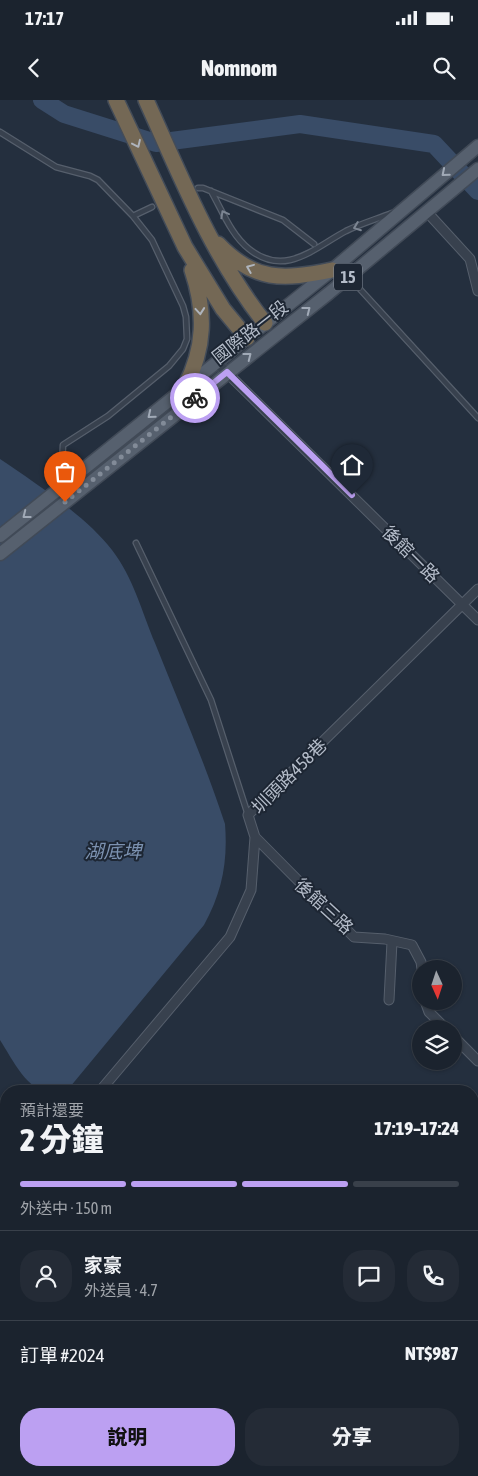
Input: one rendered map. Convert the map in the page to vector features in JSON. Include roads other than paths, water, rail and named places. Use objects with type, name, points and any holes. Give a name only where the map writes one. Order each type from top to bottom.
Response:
[{"type":"highway","points":[[116,100],[157,202],[223,309],[247,338]]},
{"type":"highway","points":[[146,100],[192,187],[221,260],[242,294],[265,323]]},
{"type":"highway","points":[[210,236],[243,267],[263,274],[280,276],[305,275],[332,270]]},
{"type":"highway","points":[[185,247],[196,280],[201,327],[200,351],[185,387]]},
{"type":"main road","name":"15","points":[[407,205],[478,146]]},
{"type":"main road","name":"15","points":[[427,212],[478,168]]},
{"type":"main road","name":"國際路一段","points":[[0,536],[332,270],[407,205]]},
{"type":"main road","name":"國際路一段","points":[[0,554],[427,212]]},
{"type":"main road","points":[[247,338],[269,340],[265,323]]},
{"type":"street","points":[[427,212],[470,259],[478,291]]},
{"type":"street","name":"後館一路","points":[[216,362],[478,620]]},
{"type":"street","name":"圳頭路458巷","points":[[105,1085],[230,937],[242,915],[251,890],[255,837],[248,815],[478,589]]},
{"type":"street","name":"後館三路","points":[[255,837],[354,937],[385,939],[412,945],[420,960]]},
{"type":"street","points":[[389,1000],[392,942]]},
{"type":"street","points":[[428,1010],[437,1020]]},
{"type":"street","points":[[462,1045],[478,1062]]},
{"type":"lane","points":[[0,132],[56,167],[98,180],[133,216],[152,240],[183,306],[186,318],[187,339],[183,349],[169,366],[108,416],[63,445],[61,452],[62,473],[66,484]]},
{"type":"lane","points":[[192,187],[211,191],[282,220],[314,244]]},
{"type":"lane","points":[[211,191],[234,232],[249,249],[270,259],[284,261],[313,252],[346,231],[407,205]]},
{"type":"lane","points":[[133,216],[157,202]]},
{"type":"lane","points":[[358,286],[478,418]]},
{"type":"lane","points":[[136,542],[210,700],[248,815]]},
{"type":"water","name":"湖底埤","points":[[0,459],[44,489],[89,525],[112,550],[126,572],[217,801],[225,824],[226,851],[219,889],[204,925],[72,1085],[33,1085],[20,1071],[0,1040]]},
{"type":"waterway","points":[[42,100],[64,114],[156,143],[300,124],[434,144],[478,191]]}]
